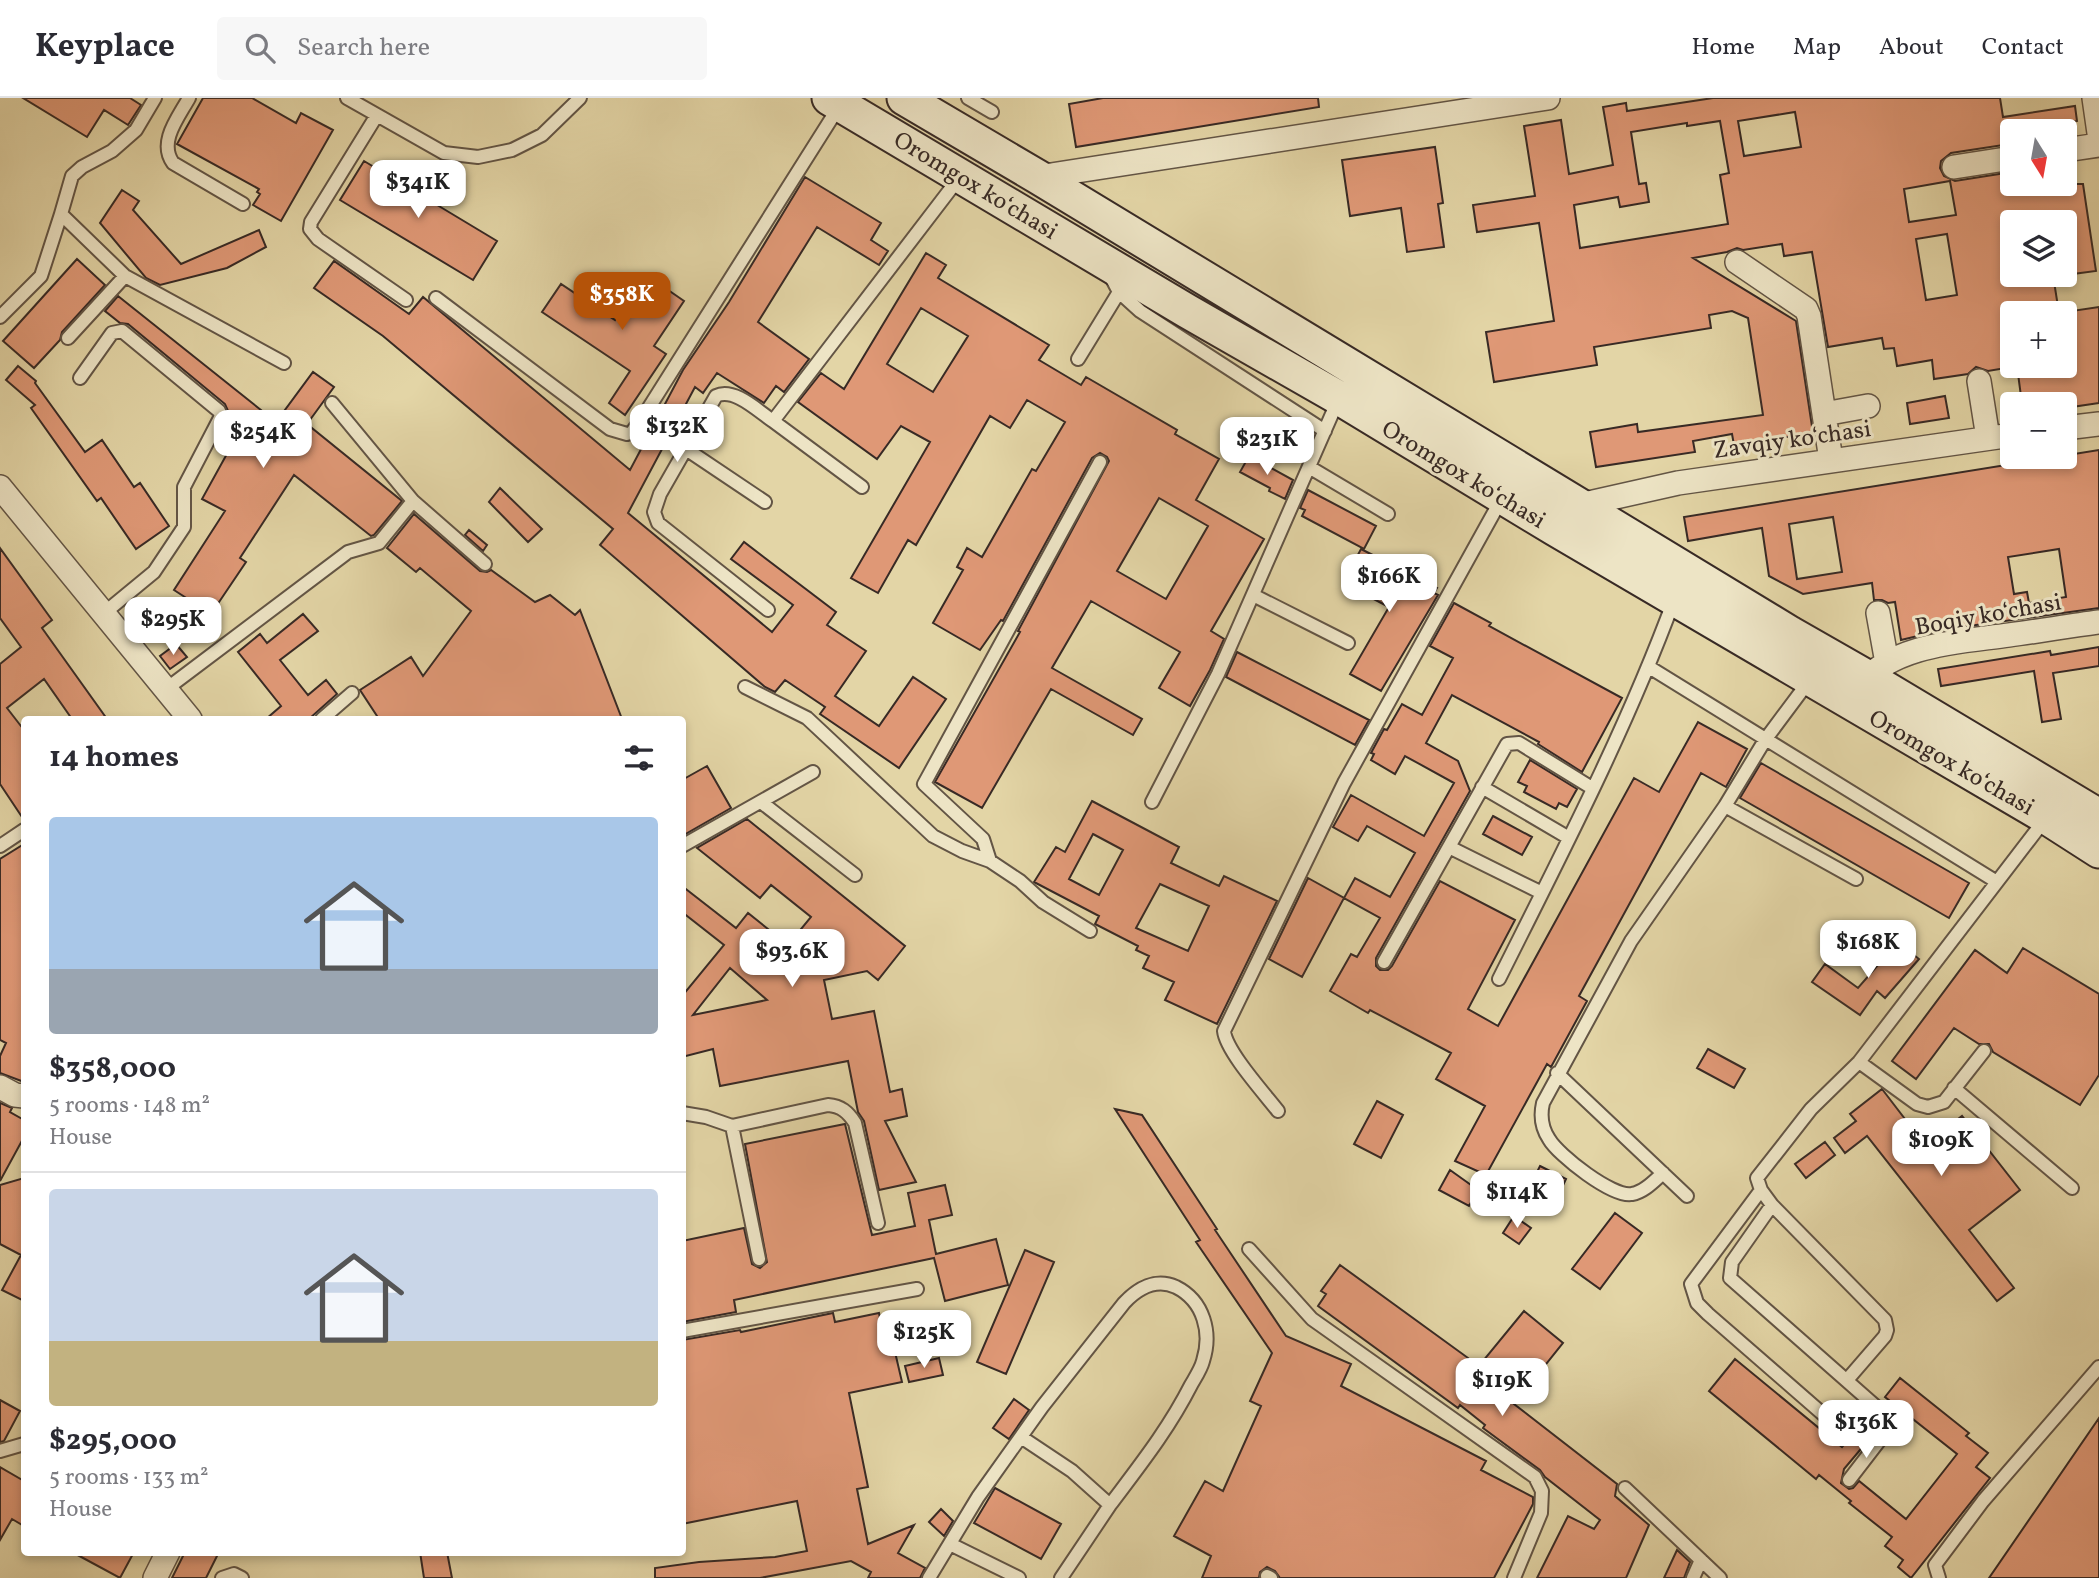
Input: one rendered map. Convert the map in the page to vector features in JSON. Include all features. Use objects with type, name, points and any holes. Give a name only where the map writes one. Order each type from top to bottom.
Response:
[{"type":"main road","name":"Oromgox ko‘chasi","points":[[912,100],[1867,680],[2099,816]]},
{"type":"main road","name":"Oromgox ko‘chasi","points":[[835,101],[1810,680],[1867,680],[2046,817],[2099,851]]},
{"type":"main road","points":[[961,175],[981,143]]},
{"type":"street","points":[[1038,177],[1437,107],[1548,98]]},
{"type":"street","points":[[2094,98],[2099,133]]},
{"type":"street","points":[[2077,148],[2099,145]]},
{"type":"street","points":[[1954,167],[2000,160]]},
{"type":"street","points":[[1737,262],[1806,309],[1811,324],[1830,460]]},
{"type":"street","points":[[1979,381],[1988,438]]},
{"type":"street","points":[[1824,414],[1868,406]]},
{"type":"street","points":[[2077,427],[2099,424]]},
{"type":"street","name":"Zavqiy koʻchasi","points":[[1580,506],[1678,483],[2000,436]]},
{"type":"street","points":[[0,487],[186,716]]},
{"type":"street","points":[[1555,529],[1580,506]]},
{"type":"street","name":"Boqiy koʻchasi","points":[[1867,680],[1878,613]]},
{"type":"street","name":"Boqiy koʻchasi","points":[[1867,680],[1930,648],[2099,622]]},
{"type":"street","points":[[0,1087],[21,1096]]},
{"type":"street","points":[[155,1578],[166,1556]]},
{"type":"lane","points":[[0,317],[41,276],[72,176],[82,167],[112,151],[136,130],[155,98]]},
{"type":"lane","points":[[189,98],[169,136],[166,149],[169,157],[173,163],[243,204]]},
{"type":"lane","points":[[347,98],[444,153],[478,157],[513,150],[542,135],[580,98]]},
{"type":"lane","points":[[968,98],[992,112]]},
{"type":"lane","points":[[436,299],[610,429],[627,435],[643,417],[835,101]]},
{"type":"lane","points":[[377,115],[311,222],[310,229],[318,239],[406,300]]},
{"type":"lane","points":[[773,421],[961,175]]},
{"type":"lane","points":[[61,214],[125,276],[284,363]]},
{"type":"lane","points":[[1097,256],[1119,292],[1140,311],[1325,430]]},
{"type":"lane","points":[[68,338],[125,276]]},
{"type":"lane","points":[[1078,359],[1119,292]]},
{"type":"lane","points":[[80,378],[111,334],[122,331],[219,411],[221,416],[184,486],[184,527],[154,572],[103,614]]},
{"type":"lane","points":[[768,610],[658,523],[654,512],[716,396],[724,392],[732,394],[862,486]]},
{"type":"lane","points":[[1152,802],[1218,674],[1339,398]]},
{"type":"lane","points":[[332,403],[413,501],[485,564]]},
{"type":"lane","points":[[686,449],[765,502]]},
{"type":"lane","points":[[990,861],[983,839],[924,784],[1100,462]]},
{"type":"lane","points":[[1309,467],[1388,514]]},
{"type":"lane","points":[[1278,1111],[1229,1045],[1224,1031],[1344,783],[1502,498]]},
{"type":"lane","points":[[165,690],[348,552],[379,543],[413,501]]},
{"type":"lane","points":[[1253,595],[1348,643]]},
{"type":"lane","points":[[1499,979],[1649,667],[1674,599]]},
{"type":"lane","points":[[1649,667],[1997,882]]},
{"type":"lane","points":[[1663,1173],[1645,1189],[1633,1194],[1622,1194],[1600,1183],[1550,1142],[1544,1131],[1541,1113],[1558,1073],[1631,941],[1725,806],[1765,740],[1810,680]]},
{"type":"lane","points":[[745,687],[807,718],[933,836],[990,861],[1020,881],[1043,902],[1090,931]]},
{"type":"lane","points":[[325,716],[352,693]]},
{"type":"lane","points":[[1384,962],[1504,747],[1519,743],[1592,788]]},
{"type":"lane","points":[[686,844],[813,772]]},
{"type":"lane","points":[[1482,787],[1569,838]]},
{"type":"lane","points":[[761,802],[855,875]]},
{"type":"lane","points":[[1725,806],[1856,879]]},
{"type":"lane","points":[[1847,1380],[1885,1336],[1885,1320],[1772,1205],[1761,1190],[1757,1178],[1811,1109],[1859,1062],[2046,817]]},
{"type":"lane","points":[[2,842],[21,832]]},
{"type":"lane","points":[[1449,847],[1542,894]]},
{"type":"lane","points":[[1859,1062],[1917,1104],[1935,1105],[1944,1102],[1984,1051]]},
{"type":"lane","points":[[1558,1073],[1687,1196]]},
{"type":"lane","points":[[1954,1088],[2072,1188]]},
{"type":"lane","points":[[686,1114],[732,1126],[828,1105],[836,1105],[845,1110],[855,1123],[878,1223]]},
{"type":"lane","points":[[732,1126],[760,1259]]},
{"type":"lane","points":[[1761,1190],[1701,1268],[1691,1284],[1693,1292],[1697,1303],[1708,1314],[1840,1429]]},
{"type":"lane","points":[[1772,1205],[1732,1262],[1730,1278],[1884,1412],[1890,1423],[1889,1428],[1849,1480]]},
{"type":"lane","points":[[1249,1249],[1312,1319],[1535,1477],[1542,1491],[1541,1513],[1514,1578]]},
{"type":"lane","points":[[929,1578],[978,1497],[1108,1324],[1135,1292],[1151,1284],[1166,1284],[1188,1295],[1204,1315],[1204,1360],[1174,1420],[1061,1578]]},
{"type":"lane","points":[[686,1330],[917,1289]]},
{"type":"lane","points":[[1939,1578],[1935,1564],[1983,1501],[2099,1367]]},
{"type":"lane","points":[[1021,1437],[1072,1471],[1110,1506]]},
{"type":"lane","points":[[0,1451],[21,1445]]},
{"type":"lane","points":[[1625,1488],[1720,1578]]},
{"type":"lane","points":[[950,1544],[1019,1578]]},
{"type":"lane","points":[[1693,1578],[1701,1560]]},
{"type":"lane","points":[[222,1578],[234,1574],[242,1578]]},
{"type":"building","points":[[23,98],[130,98],[141,105],[128,125],[104,110],[87,137]]},
{"type":"building","points":[[203,98],[252,98],[296,123],[301,113],[333,130],[281,221],[253,205],[260,194],[257,192],[259,189],[177,144]]},
{"type":"building","points":[[1103,98],[1318,98],[1319,107],[1076,147],[1069,104]]},
{"type":"building","points":[[1713,98],[2000,98],[2003,117],[2075,106],[2077,119],[2000,119],[2000,146],[1951,153],[1941,161],[1940,168],[1944,176],[1955,181],[2000,174],[2000,196],[2077,196],[2077,184],[2083,184],[2096,271],[2077,273],[2077,210],[2000,210],[2000,287],[2055,287],[2057,301],[2000,301],[2000,369],[1988,371],[1976,367],[1968,374],[1934,379],[1932,360],[1897,366],[1894,348],[1884,349],[1882,338],[1828,347],[1812,252],[1784,256],[1782,244],[1743,250],[1737,248],[1693,258],[1796,321],[1813,433],[1734,445],[1732,434],[1693,441],[1695,452],[1596,467],[1590,432],[1637,424],[1638,432],[1763,415],[1748,318],[1732,311],[1709,315],[1711,328],[1594,347],[1597,365],[1494,382],[1486,332],[1554,321],[1539,223],[1477,232],[1473,205],[1535,196],[1524,126],[1561,120],[1569,174],[1613,165],[1603,107],[1626,103],[1627,111]],"holes":[[[1795,112],[1801,147],[1744,156],[1738,121]],[[1720,121],[1729,173],[1720,175],[1728,224],[1580,248],[1574,205],[1618,197],[1620,207],[1649,202],[1646,183],[1639,184],[1631,132]],[[1950,181],[1956,215],[1909,222],[1904,189]],[[1947,234],[1957,295],[1926,300],[1916,239]]]},
{"type":"building","points":[[1435,147],[1443,203],[1438,204],[1444,247],[1407,252],[1401,208],[1350,216],[1342,160]]},
{"type":"building","points":[[364,161],[497,241],[473,280],[340,200]]},
{"type":"building","points":[[805,177],[881,223],[871,240],[888,251],[879,265],[817,227],[758,322],[809,359],[784,392],[776,386],[764,403],[717,373],[703,393],[695,387],[628,513],[772,632],[793,605],[731,559],[744,542],[836,612],[827,625],[866,651],[835,696],[879,726],[913,677],[946,699],[899,768],[820,714],[825,707],[785,680],[775,692],[765,687],[600,545],[613,529],[383,336],[314,288],[334,261],[409,314],[423,297],[630,470],[683,370],[729,302]]},
{"type":"building","points":[[122,190],[139,201],[133,210],[181,264],[259,230],[266,247],[227,268],[160,285],[146,278],[100,223]]},
{"type":"building","points":[[926,253],[946,265],[938,278],[1049,345],[1039,360],[1081,385],[1086,377],[1177,430],[1175,434],[1219,459],[1196,500],[1264,539],[1211,631],[1224,639],[1190,706],[1159,688],[1180,652],[1091,601],[1052,668],[1142,719],[1133,735],[1051,689],[982,808],[935,782],[1020,632],[1018,631],[1109,461],[1100,453],[1092,458],[1003,621],[1001,620],[980,650],[933,623],[963,570],[957,567],[967,548],[982,557],[1032,469],[1036,471],[1065,422],[1027,400],[1010,428],[990,416],[916,545],[908,540],[878,593],[851,578],[930,442],[901,426],[877,459],[798,402],[821,373],[844,389]],"holes":[[[921,308],[968,336],[933,392],[887,364]],[[1159,498],[1208,526],[1166,599],[1117,571]]]},
{"type":"building","points":[[77,259],[105,285],[62,332],[60,340],[34,368],[3,341]]},
{"type":"building","points":[[645,274],[684,301],[654,346],[666,354],[625,415],[609,403],[630,371],[542,312],[561,284],[615,320]]},
{"type":"building","points":[[118,296],[276,422],[313,372],[334,387],[307,424],[402,501],[371,536],[294,475],[240,558],[246,562],[211,614],[174,590],[225,511],[202,499],[244,423],[228,411],[225,404],[128,324],[120,323],[105,311]]},
{"type":"building","points":[[2099,307],[2099,403],[2077,406],[2077,392],[2020,392],[2019,378],[2077,378],[2077,310]]},
{"type":"building","points":[[18,366],[36,381],[85,452],[102,440],[134,487],[140,483],[169,526],[136,549],[101,498],[97,501],[31,408],[35,405],[6,380]]},
{"type":"building","points":[[1945,396],[1949,418],[1910,424],[1907,403]]},
{"type":"building","points":[[2099,450],[2099,608],[1947,629],[1901,640],[1895,602],[1874,600],[1872,583],[1803,594],[1769,576],[1762,528],[1688,541],[1684,517],[2000,466],[2000,469],[2077,469],[2077,454]],"holes":[[[1833,517],[1842,572],[1797,579],[1789,524]],[[2059,549],[2066,597],[2029,603],[2027,592],[2014,594],[2008,557]]]},
{"type":"building","points":[[1249,456],[1293,480],[1285,499],[1240,472]]},
{"type":"building","points":[[500,488],[542,529],[528,542],[489,502]]},
{"type":"building","points":[[1308,490],[1376,526],[1364,549],[1302,516],[1305,510],[1300,508]]},
{"type":"building","points":[[414,514],[480,571],[491,570],[535,602],[550,595],[575,615],[580,610],[621,716],[377,716],[360,690],[411,657],[423,676],[471,611],[420,568],[416,572],[387,548]]},
{"type":"building","points":[[469,530],[487,545],[483,551],[465,535]]},
{"type":"building","points":[[0,548],[52,620],[42,628],[105,716],[70,716],[44,679],[7,708],[21,726],[21,816],[0,784],[0,664],[21,647],[0,618]]},
{"type":"building","points":[[1361,549],[1437,588],[1434,593],[1438,595],[1381,691],[1350,674],[1389,607],[1343,583]]},
{"type":"building","points":[[1454,603],[1491,623],[1489,626],[1622,698],[1582,772],[1538,744],[1539,742],[1452,695],[1426,743],[1458,761],[1470,791],[1376,958],[1376,966],[1380,970],[1388,970],[1392,966],[1440,881],[1515,920],[1468,1009],[1498,1026],[1634,778],[1659,792],[1698,722],[1747,749],[1726,787],[1701,773],[1579,996],[1587,1001],[1551,1067],[1547,1064],[1486,1175],[1455,1161],[1485,1106],[1436,1079],[1451,1053],[1370,1010],[1368,1013],[1330,991],[1351,954],[1357,957],[1380,918],[1344,898],[1355,878],[1390,897],[1415,853],[1367,826],[1358,841],[1333,827],[1351,795],[1424,836],[1454,783],[1405,756],[1395,774],[1371,760],[1374,754],[1371,753],[1402,704],[1422,715],[1453,658],[1430,646]]},
{"type":"building","points":[[303,614],[318,631],[280,660],[308,695],[326,680],[337,694],[312,716],[269,716],[281,706],[238,652],[260,634],[267,643]]},
{"type":"building","points":[[176,644],[187,657],[170,669],[160,656]]},
{"type":"building","points":[[2099,647],[2099,666],[2053,673],[2061,719],[2042,722],[2034,671],[1941,686],[1938,669],[2050,651],[2051,655]]},
{"type":"building","points":[[1237,652],[1369,720],[1355,745],[1226,677]]},
{"type":"building","points":[[1530,760],[1577,789],[1567,807],[1559,803],[1556,809],[1524,792],[1527,786],[1518,782]]},
{"type":"building","points":[[1761,763],[1969,883],[1949,918],[1740,798]]},
{"type":"building","points":[[707,766],[731,808],[686,834],[686,778]]},
{"type":"building","points":[[1092,801],[1179,847],[1171,863],[1219,886],[1224,876],[1277,901],[1217,1024],[1165,1000],[1174,982],[1143,968],[1149,956],[1136,950],[1138,946],[1095,924],[1099,916],[1034,882],[1056,847],[1065,852]],"holes":[[[1093,834],[1123,850],[1099,895],[1069,879]],[[1160,884],[1209,906],[1188,951],[1136,928]]]},
{"type":"building","points":[[1493,816],[1532,837],[1522,855],[1483,834]]},
{"type":"building","points":[[747,819],[905,946],[878,980],[867,971],[824,980],[832,1019],[874,1011],[890,1092],[902,1089],[907,1116],[885,1121],[916,1182],[879,1190],[864,1121],[858,1112],[848,1061],[720,1086],[713,1049],[686,1056],[686,991],[724,945],[686,915],[686,889],[736,928],[748,913],[788,945],[811,917],[771,885],[760,898],[697,848]],"holes":[[[730,968],[767,1000],[693,1015]]]},
{"type":"building","points":[[21,846],[21,1081],[0,1073],[0,1056],[6,1043],[0,1040],[0,859]]},
{"type":"building","points":[[1308,878],[1344,898],[1302,977],[1269,959]]},
{"type":"building","points":[[1898,942],[1919,959],[1885,998],[1877,991],[1860,1015],[1812,982],[1825,964],[1858,988]]},
{"type":"building","points":[[2023,948],[2099,994],[2099,1075],[2080,1105],[1993,1052],[1989,1044],[1979,1044],[1954,1028],[1916,1079],[1892,1061],[1975,950],[2007,973]]},
{"type":"building","points":[[1708,1049],[1745,1069],[1734,1088],[1697,1068]]},
{"type":"building","points":[[1882,1089],[1925,1145],[1962,1116],[2020,1190],[1969,1230],[2014,1288],[1997,1301],[1867,1136],[1845,1153],[1834,1138],[1856,1121],[1850,1114]]},
{"type":"building","points":[[1377,1101],[1403,1115],[1381,1158],[1354,1144]]},
{"type":"building","points":[[0,1103],[12,1108],[10,1112],[21,1118],[21,1142],[0,1181]]},
{"type":"building","points":[[1115,1109],[1142,1115],[1286,1336],[1351,1364],[1341,1386],[1486,1461],[1481,1470],[1533,1497],[1533,1504],[1494,1578],[1280,1578],[1275,1571],[1267,1567],[1260,1572],[1259,1578],[1202,1578],[1211,1556],[1174,1536],[1205,1481],[1223,1491],[1261,1406],[1250,1401],[1272,1353],[1196,1242],[1200,1240]]},
{"type":"building","points":[[845,1124],[872,1235],[915,1226],[908,1193],[945,1185],[952,1215],[929,1220],[936,1254],[996,1239],[1008,1285],[945,1301],[934,1258],[734,1300],[736,1312],[686,1321],[686,1240],[744,1228],[752,1264],[760,1268],[767,1262],[745,1144]]},
{"type":"building","points":[[1825,1142],[1835,1155],[1806,1178],[1795,1164]]},
{"type":"building","points":[[1540,1166],[1566,1179],[1553,1207],[1526,1194]]},
{"type":"building","points":[[1450,1170],[1478,1190],[1469,1206],[1439,1190]]},
{"type":"building","points":[[21,1179],[21,1255],[0,1244],[0,1185]]},
{"type":"building","points":[[1615,1213],[1642,1233],[1600,1289],[1572,1269]]},
{"type":"building","points":[[1514,1216],[1531,1228],[1519,1244],[1503,1233]]},
{"type":"building","points":[[1025,1250],[1054,1262],[1006,1374],[977,1362]]},
{"type":"building","points":[[21,1255],[21,1300],[2,1290]]},
{"type":"building","points":[[1340,1265],[1479,1366],[1524,1311],[1563,1343],[1514,1404],[1617,1484],[1615,1496],[1649,1525],[1626,1578],[1537,1578],[1568,1516],[1594,1529],[1600,1520],[1545,1477],[1540,1470],[1483,1428],[1485,1425],[1460,1405],[1458,1408],[1318,1306],[1326,1294],[1321,1291]]},
{"type":"building","points":[[833,1313],[835,1322],[879,1313],[887,1354],[895,1352],[902,1382],[849,1393],[868,1487],[857,1489],[868,1544],[914,1525],[898,1553],[925,1568],[920,1578],[868,1578],[871,1572],[851,1561],[760,1578],[655,1578],[655,1568],[775,1557],[807,1551],[797,1501],[686,1523],[686,1339],[740,1330],[741,1332]]},
{"type":"building","points":[[939,1358],[943,1375],[909,1382],[905,1366]]},
{"type":"building","points":[[1735,1359],[1842,1447],[1864,1421],[1876,1431],[1844,1469],[1841,1483],[1849,1489],[1859,1481],[1906,1519],[1957,1454],[1885,1397],[1900,1378],[1969,1433],[1966,1436],[1988,1453],[1976,1467],[1990,1478],[1911,1578],[1898,1567],[1903,1560],[1885,1546],[1892,1537],[1819,1475],[1816,1479],[1709,1391]]},
{"type":"building","points":[[1014,1399],[1029,1410],[1009,1439],[993,1428]]},
{"type":"building","points":[[0,1400],[20,1411],[4,1441],[0,1442]]},
{"type":"building","points":[[2099,1418],[2099,1578],[1989,1578]]},
{"type":"building","points":[[0,1467],[21,1479],[21,1524],[12,1519],[0,1540]]},
{"type":"building","points":[[995,1488],[1061,1524],[1041,1559],[974,1523]]},
{"type":"building","points":[[941,1509],[953,1521],[944,1536],[929,1522]]},
{"type":"building","points":[[1677,1550],[1690,1562],[1684,1578],[1664,1578]]},
{"type":"building","points":[[79,1556],[132,1556],[120,1578]]},
{"type":"building","points":[[183,1556],[217,1556],[206,1578],[172,1578]]},
{"type":"building","points":[[421,1556],[448,1556],[452,1578],[424,1578]]}]
